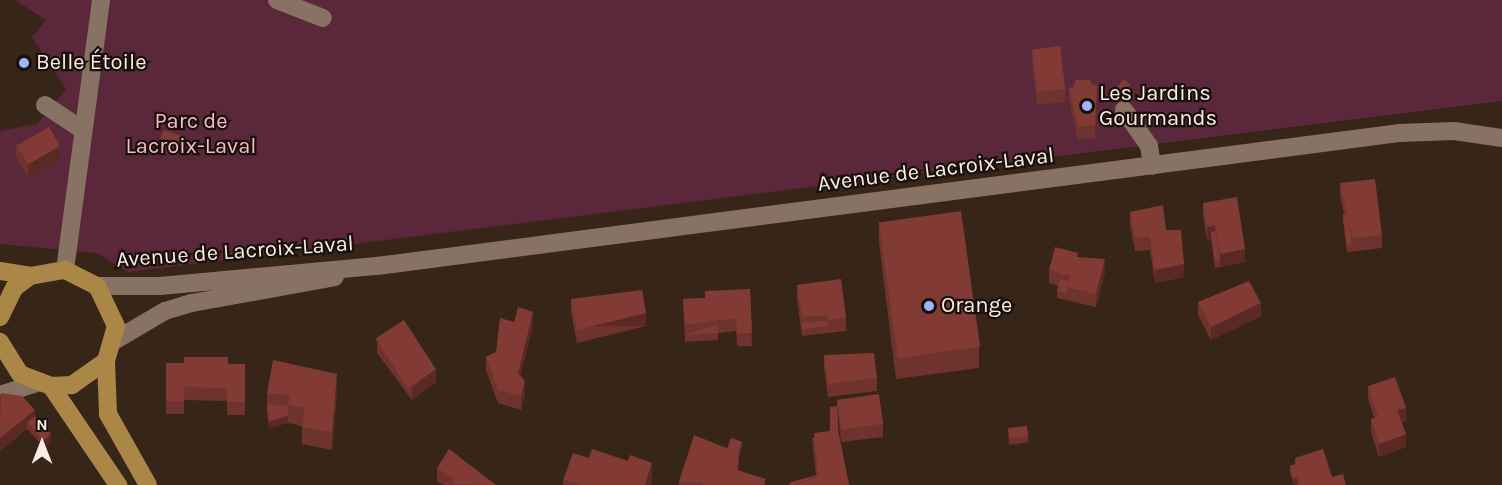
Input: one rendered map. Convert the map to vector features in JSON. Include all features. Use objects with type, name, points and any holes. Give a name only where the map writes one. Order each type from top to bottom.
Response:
[{"type":"main road","points":[[0,271],[30,276],[65,270],[97,285],[113,311],[114,341],[106,361],[108,414],[148,485]]},
{"type":"main road","points":[[0,317],[14,288],[30,276]]},
{"type":"main road","points":[[0,342],[14,367],[44,385],[118,485]]},
{"type":"main road","points":[[44,385],[72,385],[106,361]]},
{"type":"street","points":[[65,270],[81,129],[101,0]]},
{"type":"street","points":[[277,0],[323,18]]},
{"type":"street","points":[[45,105],[81,129]]},
{"type":"street","points":[[1124,110],[1149,146],[1152,166]]},
{"type":"street","name":"Avenue de Lacroix-Laval","points":[[97,285],[160,286],[377,266],[1400,134],[1454,131],[1502,138]]},
{"type":"street","name":"Avenue de Lacroix-Laval","points":[[114,341],[165,311],[192,303],[377,266]]},
{"type":"street","points":[[0,395],[44,385]]},
{"type":"green space","name":"Parc de Lacroix-Laval","points":[[15,0],[1502,0],[1502,101],[128,272],[97,253],[0,244],[0,131],[37,124],[66,89],[32,37],[46,20]]},
{"type":"building","points":[[1060,46],[1065,89],[1037,92],[1032,49]]},
{"type":"building","points":[[1124,79],[1131,85],[1124,93],[1117,87]]},
{"type":"building","points":[[1076,80],[1090,80],[1093,86],[1073,88]]},
{"type":"building","points":[[1097,85],[1095,125],[1078,127],[1069,88]]},
{"type":"building","points":[[49,127],[60,146],[28,165],[17,146]]},
{"type":"building","points":[[164,130],[181,136],[178,148],[162,145],[160,139]]},
{"type":"building","points":[[1375,179],[1382,235],[1352,238],[1340,183]]},
{"type":"building","points":[[1237,197],[1245,249],[1220,254],[1215,225],[1207,227],[1203,203]]},
{"type":"building","points":[[1163,205],[1166,230],[1181,230],[1184,264],[1155,270],[1150,237],[1135,238],[1130,212]]},
{"type":"building","name":"Orange","points":[[961,211],[980,347],[898,358],[879,223]]},
{"type":"building","points":[[1343,214],[1347,214],[1352,244],[1347,245]]},
{"type":"building","points":[[1215,231],[1220,260],[1215,261],[1211,232]]},
{"type":"building","points":[[1055,247],[1078,253],[1077,257],[1105,259],[1096,294],[1067,287],[1070,276],[1049,270]]},
{"type":"building","points":[[841,279],[846,318],[828,320],[827,315],[802,317],[797,285]]},
{"type":"building","points":[[1060,279],[1069,282],[1067,293],[1057,291]]},
{"type":"building","points":[[1249,281],[1261,303],[1211,327],[1198,302]]},
{"type":"building","points":[[750,289],[752,333],[737,333],[736,318],[685,325],[683,299],[705,298],[705,291]]},
{"type":"building","points":[[642,290],[646,313],[577,330],[571,299]]},
{"type":"building","points":[[518,307],[533,312],[518,373],[525,381],[521,396],[498,390],[486,357],[496,352],[500,318],[514,322]]},
{"type":"building","points":[[404,320],[436,369],[408,388],[375,339]]},
{"type":"building","points":[[827,321],[828,326],[802,329],[802,323]]},
{"type":"building","points":[[717,325],[718,333],[685,335]]},
{"type":"building","points":[[874,353],[877,378],[828,384],[824,355]]},
{"type":"building","points":[[184,357],[228,357],[228,364],[245,364],[245,402],[227,402],[227,388],[184,387],[184,401],[166,401],[166,363],[184,363]]},
{"type":"building","points":[[273,360],[337,374],[332,432],[302,427],[305,408],[288,405],[290,395],[267,393]]},
{"type":"building","points":[[1395,377],[1406,408],[1397,410],[1406,434],[1379,444],[1371,419],[1378,417],[1368,386]]},
{"type":"building","points":[[1,393],[22,396],[35,410],[0,438]]},
{"type":"building","points":[[879,394],[883,424],[842,430],[837,400]]},
{"type":"building","points":[[267,404],[288,406],[288,416],[269,421]]},
{"type":"building","points":[[837,406],[838,430],[830,431],[830,407]]},
{"type":"building","points":[[35,416],[51,434],[44,441],[28,423]]},
{"type":"building","points":[[1027,426],[1028,436],[1009,438],[1008,428]]},
{"type":"building","points":[[838,430],[849,485],[795,485],[818,476],[814,433]]},
{"type":"building","points":[[694,435],[739,453],[737,470],[766,479],[764,485],[703,485],[679,482]]},
{"type":"building","points":[[731,438],[742,442],[739,452],[727,448]]},
{"type":"building","points":[[449,449],[496,485],[452,484],[455,479],[437,468]]},
{"type":"building","points":[[592,449],[628,461],[630,455],[652,463],[645,485],[582,485],[563,480],[573,453],[589,458]]},
{"type":"building","points":[[1323,449],[1332,477],[1343,474],[1346,485],[1299,485],[1295,458]]},
{"type":"building","points":[[1295,464],[1298,477],[1294,479],[1290,466]]},
{"type":"building","points":[[817,475],[795,485],[788,485],[791,482]]},
{"type":"place","name":"Belle Étoile","points":[[24,63]]},
{"type":"place","name":"Les Jardins Gourmands","points":[[1087,106]]},
{"type":"place","name":"Orange","points":[[929,306]]}]
